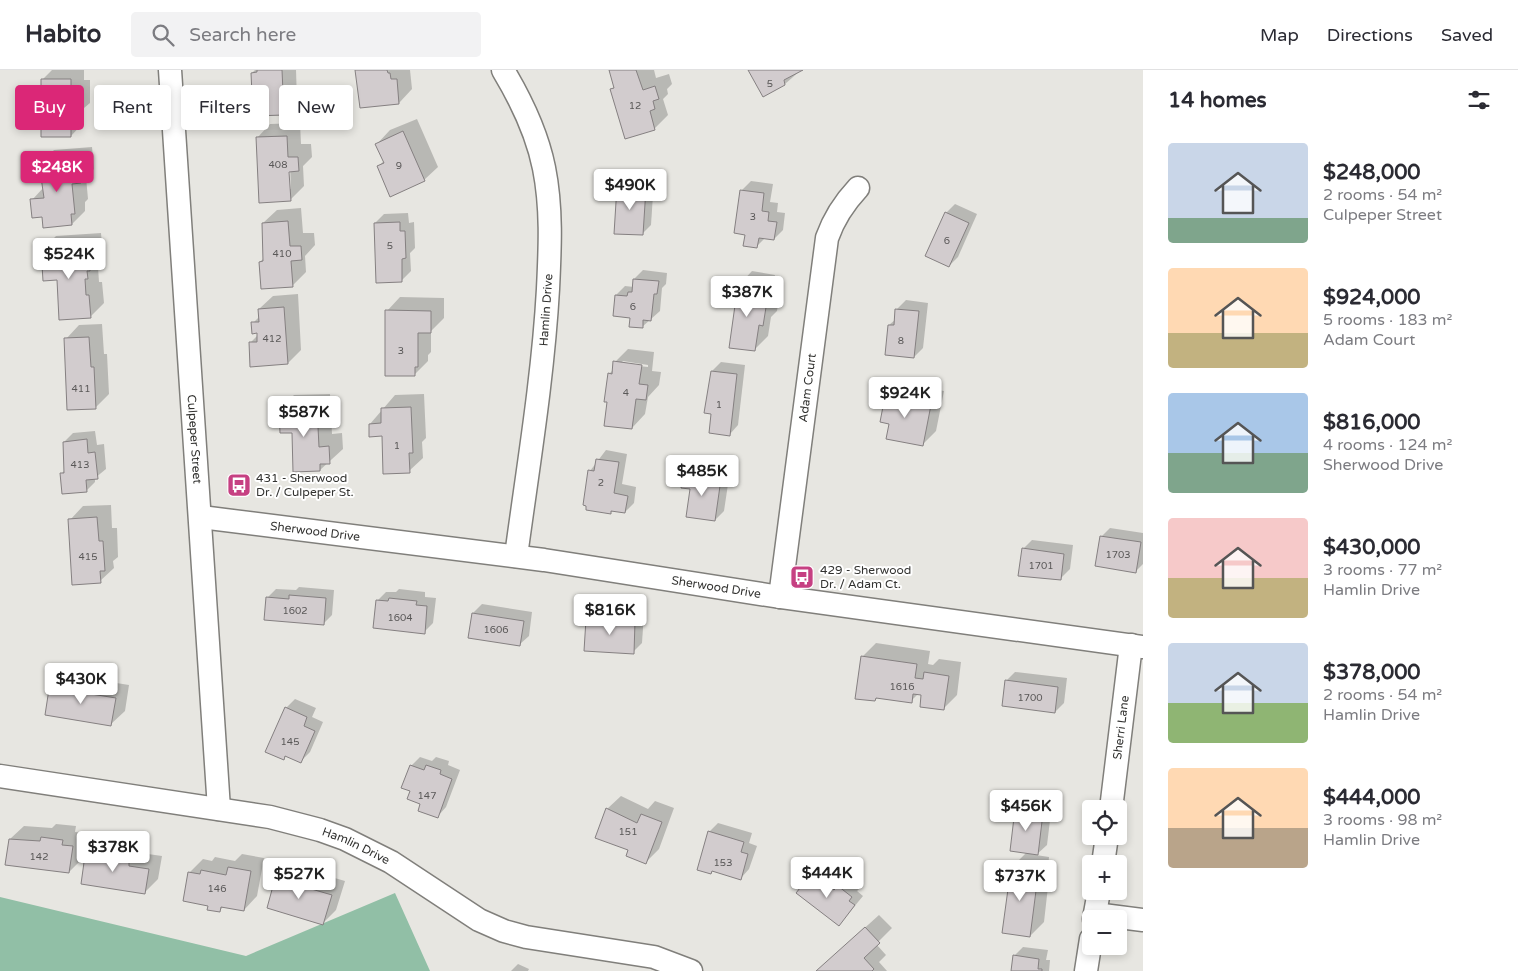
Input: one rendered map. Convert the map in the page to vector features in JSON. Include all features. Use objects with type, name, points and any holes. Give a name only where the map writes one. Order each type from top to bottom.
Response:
[{"type":"street","name":"Culpeper Street","points":[[170,70],[219,809]]},
{"type":"street","name":"Hamlin Drive","points":[[504,70],[518,94],[532,130],[543,167],[549,205],[550,236],[546,325],[516,556]]},
{"type":"street","name":"Adam Court","points":[[780,597],[828,238],[834,219],[842,206],[858,188]]},
{"type":"street","name":"Sherwood Drive","points":[[201,518],[516,556],[780,597],[1137,646]]},
{"type":"street","name":"Sherri Lane","points":[[1111,800],[1137,646]]},
{"type":"street","name":"Hamlin Drive","points":[[0,776],[270,816],[344,839],[391,862],[478,920],[504,931],[526,937],[654,957],[691,971]]},
{"type":"street","points":[[1127,919],[1143,920]]},
{"type":"street","points":[[1086,971],[1089,955]]},
{"type":"green space","points":[[395,893],[430,971],[0,971],[0,897],[246,956]]},
{"type":"building","points":[[257,70],[282,70],[283,85],[279,85],[279,115],[269,115],[269,85],[252,85],[251,73],[257,72]]},
{"type":"building","points":[[355,70],[387,70],[390,73],[391,79],[397,79],[399,104],[360,108]]},
{"type":"building","points":[[609,70],[636,70],[643,90],[655,86],[659,99],[653,101],[655,109],[650,111],[655,130],[625,139],[610,89],[614,88]]},
{"type":"building","points":[[748,70],[803,70],[784,80],[785,85],[763,97]]},
{"type":"building","points":[[41,79],[71,79],[71,85],[41,85]]},
{"type":"building","points":[[41,130],[71,130],[71,137],[41,137]]},
{"type":"building","points":[[403,131],[425,181],[390,197],[377,166],[384,163],[375,144]]},
{"type":"building","points":[[287,136],[288,157],[298,157],[299,171],[289,172],[291,201],[259,203],[256,137]]},
{"type":"building","points":[[79,160],[81,183],[72,184],[75,214],[71,214],[72,225],[43,228],[42,217],[32,218],[30,199],[44,198],[39,163]]},
{"type":"building","points":[[617,186],[646,188],[643,235],[614,234]]},
{"type":"building","points":[[740,190],[764,193],[762,211],[769,212],[768,221],[777,222],[774,240],[759,238],[757,248],[743,246],[745,235],[734,233]]},
{"type":"building","points":[[945,212],[969,223],[949,267],[925,256]]},
{"type":"building","points":[[288,221],[290,246],[301,246],[302,260],[291,261],[293,287],[261,289],[259,262],[263,261],[262,223]]},
{"type":"building","points":[[400,222],[400,231],[405,231],[406,258],[402,259],[402,282],[376,283],[374,223]]},
{"type":"building","points":[[88,246],[90,271],[87,271],[88,279],[85,279],[86,295],[89,295],[91,318],[59,320],[57,280],[43,281],[41,249]]},
{"type":"building","points":[[633,279],[659,281],[657,294],[654,294],[651,321],[643,320],[643,328],[629,327],[630,318],[613,316],[615,295],[627,296],[628,292],[632,292]]},
{"type":"building","points":[[738,284],[762,288],[761,300],[767,301],[763,326],[759,325],[755,351],[729,348]]},
{"type":"building","points":[[284,307],[288,364],[250,367],[249,342],[257,342],[257,333],[252,334],[251,322],[259,322],[258,309]]},
{"type":"building","points":[[895,309],[919,311],[914,358],[885,355],[888,325],[894,325]]},
{"type":"building","points":[[385,310],[431,311],[431,333],[418,333],[418,367],[415,367],[415,376],[385,376]]},
{"type":"building","points":[[89,337],[91,367],[94,367],[96,409],[67,410],[64,338]]},
{"type":"building","points":[[613,361],[642,365],[639,384],[648,385],[646,400],[636,399],[632,429],[604,426],[607,402],[604,402],[608,373],[612,374]]},
{"type":"building","points":[[711,371],[737,374],[730,436],[709,433],[711,414],[704,413]]},
{"type":"building","points":[[886,391],[899,394],[898,398],[931,405],[923,446],[886,439],[889,424],[880,422]]},
{"type":"building","points":[[317,407],[319,447],[329,446],[330,464],[320,464],[320,471],[293,472],[292,433],[280,433],[279,408]]},
{"type":"building","points":[[411,407],[413,453],[409,453],[410,473],[383,474],[382,436],[369,437],[369,424],[381,423],[381,408]]},
{"type":"building","points":[[87,439],[88,453],[95,452],[98,479],[86,480],[87,492],[62,494],[60,473],[64,473],[63,442]]},
{"type":"building","points":[[596,459],[619,462],[614,493],[628,496],[625,513],[611,511],[611,514],[586,510],[586,506],[583,505],[588,470],[594,471]]},
{"type":"building","points":[[693,475],[721,479],[715,521],[686,517],[690,489],[681,488],[683,477],[693,478]]},
{"type":"building","points":[[97,517],[99,541],[103,541],[105,571],[100,571],[101,583],[72,585],[68,519]]},
{"type":"building","points":[[1100,536],[1141,542],[1136,573],[1095,566]]},
{"type":"building","points":[[1022,548],[1064,554],[1061,580],[1018,576]]},
{"type":"building","points":[[289,595],[326,598],[324,625],[264,620],[266,597],[289,599]]},
{"type":"building","points":[[389,598],[417,601],[416,605],[427,606],[425,634],[373,628],[376,600],[388,601]]},
{"type":"building","points":[[472,613],[524,621],[520,646],[468,638]]},
{"type":"building","points":[[586,619],[635,621],[634,654],[584,651]]},
{"type":"building","points":[[861,656],[917,664],[915,678],[923,679],[924,672],[949,676],[944,710],[920,707],[921,695],[913,694],[912,703],[876,698],[875,701],[855,699]]},
{"type":"building","points":[[1005,680],[1058,687],[1055,713],[1002,706]]},
{"type":"building","points":[[74,683],[93,686],[91,694],[116,698],[111,726],[45,715],[49,689],[73,692]]},
{"type":"building","points":[[285,707],[307,717],[304,726],[315,731],[301,763],[285,756],[284,760],[265,752]]},
{"type":"building","points":[[410,765],[424,770],[426,765],[441,770],[440,774],[452,779],[438,818],[418,811],[420,804],[407,799],[410,791],[401,788]]},
{"type":"building","points":[[606,808],[637,823],[641,814],[662,822],[646,864],[626,856],[628,850],[595,838]]},
{"type":"building","points":[[1015,809],[1043,813],[1038,855],[1010,851]]},
{"type":"building","points":[[708,831],[744,842],[741,852],[748,854],[741,880],[712,871],[711,874],[697,870]]},
{"type":"building","points":[[41,837],[63,840],[62,845],[73,846],[69,873],[5,865],[9,839],[40,841]]},
{"type":"building","points":[[86,848],[112,852],[111,859],[129,862],[129,866],[149,869],[145,894],[81,884]]},
{"type":"building","points":[[228,867],[251,871],[244,911],[221,907],[220,912],[207,910],[208,906],[183,901],[188,872],[200,874],[201,870],[226,875]]},
{"type":"building","points":[[1011,867],[1036,870],[1035,882],[1037,883],[1030,937],[1002,933]]},
{"type":"building","points":[[812,873],[834,890],[838,886],[852,897],[849,901],[855,905],[839,926],[796,893]]},
{"type":"building","points":[[276,875],[302,882],[301,886],[332,895],[323,925],[267,908]]},
{"type":"building","points":[[865,927],[880,943],[864,958],[874,969],[872,971],[816,971]]},
{"type":"building","points":[[1013,955],[1039,959],[1038,969],[1042,969],[1042,971],[1011,971]]},
{"type":"place","name":"431 - Sherwood Dr. / Culpeper St.","points":[[239,485]]},
{"type":"place","name":"429 - Sherwood Dr. / Adam Ct.","points":[[802,577]]}]
